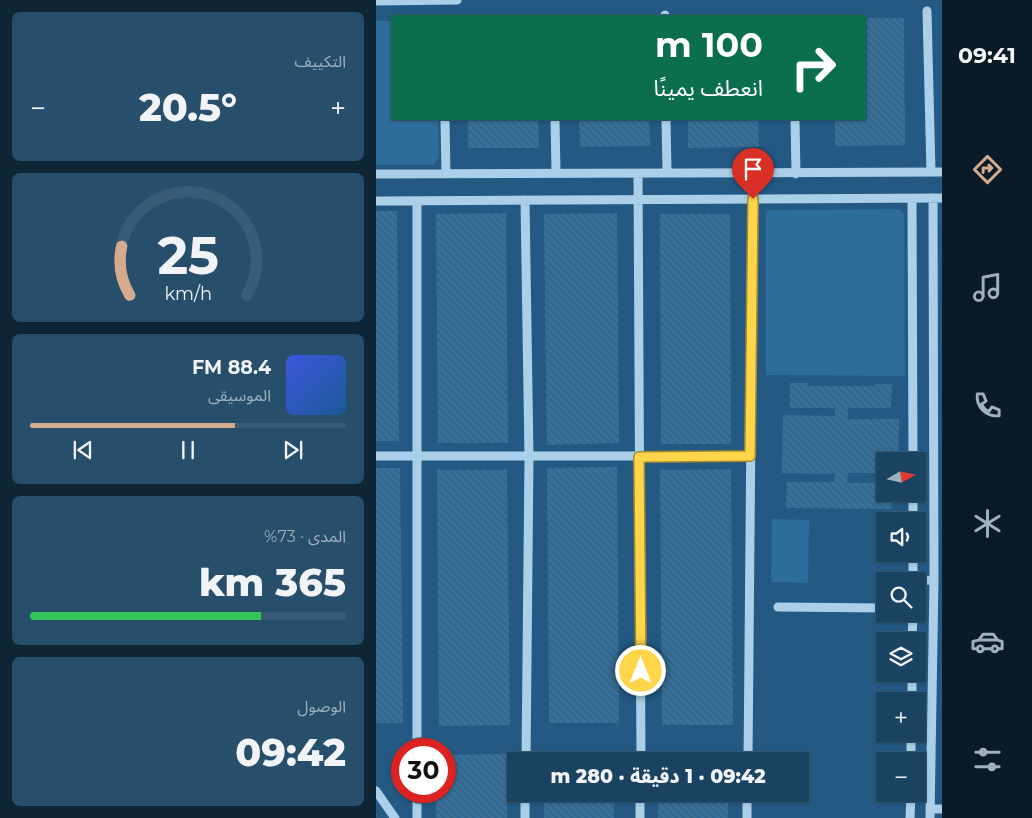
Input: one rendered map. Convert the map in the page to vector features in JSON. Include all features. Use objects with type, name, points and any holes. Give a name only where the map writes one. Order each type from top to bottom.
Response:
[{"type":"street","points":[[376,1],[457,0]]},
{"type":"street","points":[[927,11],[931,172]]},
{"type":"street","points":[[446,120],[446,174]]},
{"type":"street","points":[[556,120],[556,173]]},
{"type":"street","points":[[666,120],[667,172]]},
{"type":"street","points":[[795,120],[796,174]]},
{"type":"street","points":[[376,174],[942,172]]},
{"type":"street","points":[[638,174],[641,752]]},
{"type":"street","points":[[376,201],[937,198],[938,399],[930,813],[942,809]]},
{"type":"street","points":[[748,752],[753,199]]},
{"type":"street","points":[[912,199],[913,452]]},
{"type":"street","points":[[525,200],[529,457],[526,752]]},
{"type":"street","points":[[417,202],[417,738]]},
{"type":"street","points":[[376,456],[750,456]]},
{"type":"street","points":[[926,580],[934,580]]},
{"type":"street","points":[[778,607],[876,608]]},
{"type":"street","points":[[376,790],[396,818]]},
{"type":"street","points":[[525,802],[525,818]]},
{"type":"street","points":[[640,802],[640,818]]},
{"type":"street","points":[[747,802],[747,818]]},
{"type":"street","points":[[910,818],[911,802]]},
{"type":"street","points":[[417,803],[417,818]]},
{"type":"shaded area","points":[[376,21],[391,21],[391,120],[438,120],[439,157],[434,165],[376,165]]},
{"type":"shaded area","points":[[900,209],[904,213],[905,376],[766,375],[766,212],[771,210]]},
{"type":"shaded area","points":[[772,519],[809,520],[808,583],[771,582]]},
{"type":"building","points":[[866,18],[904,18],[905,145],[835,146],[835,120],[866,120]]},
{"type":"building","points":[[468,120],[538,120],[539,148],[468,148]]},
{"type":"building","points":[[579,120],[649,120],[650,146],[580,147]]},
{"type":"building","points":[[688,120],[758,120],[759,147],[688,148]]},
{"type":"building","points":[[376,211],[397,211],[399,441],[376,441]]},
{"type":"building","points":[[506,213],[508,443],[438,443],[436,214]]},
{"type":"building","points":[[617,213],[619,443],[547,445],[546,395],[553,394],[546,394],[544,214]]},
{"type":"building","points":[[660,214],[730,214],[731,444],[661,444]]},
{"type":"building","points":[[790,383],[808,383],[808,386],[875,386],[875,384],[892,384],[891,408],[848,408],[848,419],[899,419],[898,452],[876,452],[876,473],[848,473],[847,483],[876,483],[876,502],[891,502],[891,509],[786,508],[787,482],[834,482],[835,474],[782,473],[783,415],[835,416],[835,408],[790,408]]},
{"type":"building","points":[[617,467],[619,723],[549,723],[547,468]]},
{"type":"building","points":[[376,468],[400,468],[403,723],[376,723]]},
{"type":"building","points":[[731,469],[733,725],[662,725],[660,470]]},
{"type":"building","points":[[437,470],[507,470],[510,725],[439,726]]},
{"type":"building","points":[[507,754],[507,818],[436,818],[436,803],[456,803],[456,755]]},
{"type":"building","points":[[544,802],[614,802],[614,818],[544,818]]},
{"type":"building","points":[[658,802],[728,802],[728,818],[658,818]]},
{"type":"route","points":[[641,671],[639,457],[750,456],[753,199]]}]
